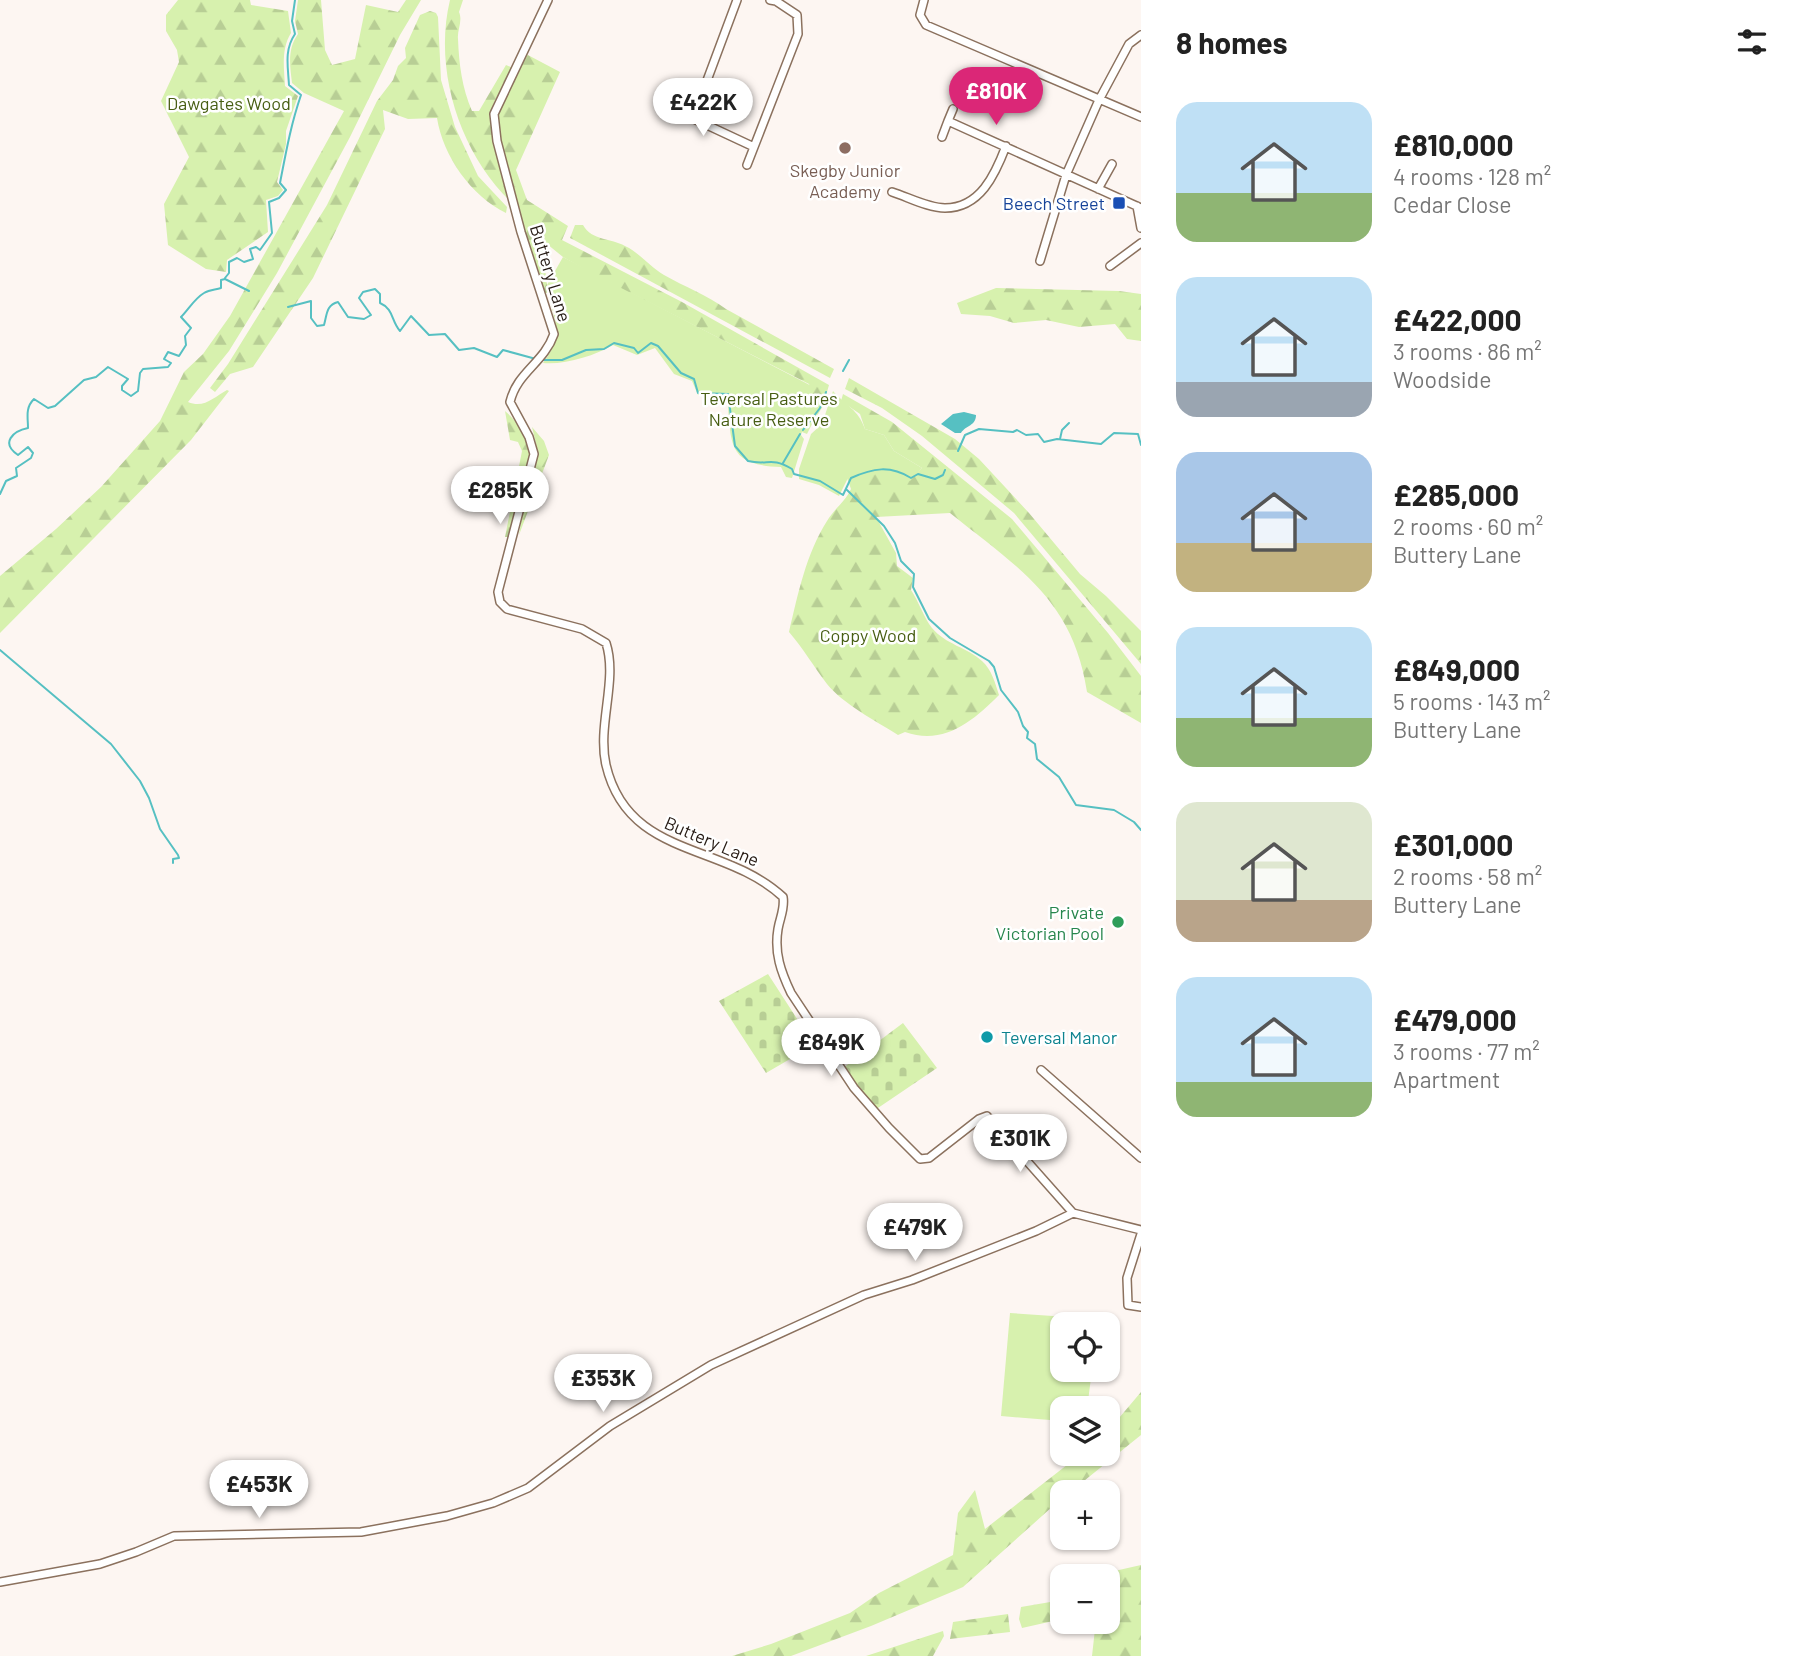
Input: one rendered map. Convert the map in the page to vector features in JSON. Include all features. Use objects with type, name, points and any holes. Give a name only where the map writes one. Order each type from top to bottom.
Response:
[{"type":"street","name":"Buttery Lane","points":[[548,0],[494,114],[498,141],[521,232],[554,334],[549,349],[513,387],[510,402],[529,437],[534,454],[498,592],[500,602],[507,609],[582,629],[606,643],[611,659],[603,721],[606,764],[623,805],[639,824],[655,835],[756,877],[783,897],[784,910],[778,928],[777,950],[783,977],[854,1088],[889,1128],[920,1159],[929,1158],[979,1119],[987,1116],[1073,1213]]},
{"type":"street","points":[[693,118],[737,0]]},
{"type":"street","points":[[747,165],[798,34],[797,15],[776,0],[770,0]]},
{"type":"street","points":[[924,0],[920,15],[922,21],[948,35],[1141,117]]},
{"type":"street","points":[[1040,261],[1066,175],[1129,44],[1141,36]]},
{"type":"street","points":[[664,105],[754,147]]},
{"type":"street","points":[[942,137],[953,109]]},
{"type":"street","points":[[948,121],[1139,207],[1141,228]]},
{"type":"street","points":[[892,192],[943,208],[966,203],[984,191],[1006,146]]},
{"type":"street","points":[[1098,189],[1112,163]]},
{"type":"street","points":[[1111,266],[1141,243]]},
{"type":"street","points":[[1041,1070],[1141,1158]]},
{"type":"street","points":[[0,1582],[100,1564],[174,1536],[361,1532],[447,1516],[493,1503],[528,1488],[610,1426],[711,1365],[864,1295],[912,1280],[1036,1231],[1073,1213],[1141,1232],[1127,1278],[1128,1305],[1141,1307]]},
{"type":"green space","name":"Dawgates Wood","points":[[178,0],[250,0],[251,5],[288,11],[291,33],[284,52],[285,86],[298,96],[286,131],[286,144],[277,182],[283,190],[278,196],[266,200],[268,232],[227,260],[226,272],[206,269],[168,245],[164,204],[189,157],[161,101],[179,62],[177,50],[166,31],[166,15]]},
{"type":"green space","points":[[298,0],[321,0],[325,50],[332,65],[355,59],[366,5],[398,12],[406,0],[421,0],[400,35],[350,137],[277,273],[229,351],[188,402],[204,403],[229,391],[191,440],[0,633],[0,576],[101,487],[160,421],[184,372],[203,354],[230,316],[344,111],[304,93],[292,83],[290,58],[298,34],[295,21]]},
{"type":"green space","points":[[450,0],[463,0],[459,12],[459,58],[463,85],[472,111],[479,111],[506,65],[513,68],[494,102],[491,118],[511,202],[478,160],[455,109],[445,54]]},
{"type":"green space","points":[[430,11],[438,17],[441,80],[455,127],[478,176],[507,207],[506,213],[481,196],[461,173],[445,146],[437,118],[408,119],[383,110],[385,129],[313,278],[253,367],[230,374],[215,392],[210,388],[228,364],[327,205],[377,101],[393,80],[398,66],[406,58],[405,48],[420,15]]},
{"type":"green space","points":[[526,54],[560,72],[516,170],[527,200],[568,226],[562,240],[682,302],[829,385],[823,406],[812,424],[810,417],[814,401],[809,384],[586,270],[547,244],[543,252],[548,293],[544,293],[522,228],[520,210],[499,140],[496,114]]},
{"type":"green space","points":[[575,225],[583,225],[597,237],[620,243],[664,275],[834,369],[830,378],[570,238]]},
{"type":"green space","name":"Teversal Pastures Nature Reserve","points":[[563,257],[827,394],[807,434],[802,432],[804,439],[792,478],[786,477],[781,467],[750,462],[741,456],[732,439],[727,396],[698,395],[692,381],[674,374],[655,348],[637,355],[613,345],[579,359],[543,363],[556,333],[547,285]]},
{"type":"green space","points":[[996,288],[1141,294],[1141,341],[1127,339],[1115,324],[1079,327],[1046,320],[1014,323],[990,316],[961,314],[957,303]]},
{"type":"green space","points":[[849,378],[955,439],[979,459],[1080,574],[1141,631],[1141,664],[1014,513],[922,436],[882,408],[845,389]]},
{"type":"green space","name":"Teversal Pastures Nature Reserve","points":[[833,391],[855,412],[865,429],[884,435],[894,451],[922,468],[910,482],[848,478],[839,496],[819,485],[799,479],[799,469],[811,434],[822,424]]},
{"type":"green space","name":"Coppy Wood","points":[[843,394],[892,422],[1012,519],[1141,676],[1141,723],[1087,692],[1080,660],[1069,632],[1055,609],[1019,569],[950,513],[876,517],[896,553],[897,566],[913,578],[911,590],[929,624],[943,638],[982,661],[991,673],[999,695],[968,722],[945,733],[932,736],[905,732],[898,735],[851,705],[827,684],[789,632],[813,547],[827,521],[851,489],[847,478],[892,472],[910,481],[922,468],[894,451],[884,435],[865,429],[860,414],[841,401]]},
{"type":"green space","points":[[505,411],[522,430],[530,454],[509,537],[505,537],[522,451],[518,442],[510,440]]},
{"type":"green space","points":[[532,427],[544,441],[549,455],[519,535],[538,452]]},
{"type":"green space","points":[[768,974],[814,1045],[766,1073],[719,1001]]},
{"type":"green space","points":[[903,1023],[937,1068],[875,1110],[843,1068]]},
{"type":"green space","points":[[1010,1313],[1050,1316],[1050,1382],[1090,1382],[1089,1396],[1050,1396],[1050,1420],[1001,1416]]},
{"type":"green space","points":[[1141,1392],[1141,1435],[1120,1452],[1120,1417]]},
{"type":"green space","points":[[1066,1466],[1103,1466],[1085,1480],[1050,1480],[1050,1509],[963,1587],[791,1656],[732,1656],[850,1613],[879,1593],[953,1555],[958,1513],[975,1490],[985,1529]]},
{"type":"green space","points":[[1141,1565],[1141,1656],[1092,1656],[1094,1634],[1120,1634],[1120,1570]]},
{"type":"green space","points":[[1050,1602],[1050,1622],[1022,1628],[1019,1619],[1021,1607]]},
{"type":"green space","points":[[1008,1614],[1010,1632],[950,1639],[953,1622]]},
{"type":"green space","points":[[943,1631],[944,1636],[933,1656],[866,1656]]},
{"type":"water","points":[[964,412],[976,415],[976,419],[961,433],[955,433],[941,424],[953,414]]},
{"type":"waterway","points":[[225,278],[229,273],[229,262],[237,258],[244,262],[253,259],[250,249],[256,247],[260,250],[272,233],[269,202],[279,198],[286,190],[280,183],[301,95],[289,85],[288,72],[288,52],[295,34],[292,21],[295,0]]},
{"type":"waterway","points":[[0,494],[6,481],[17,476],[16,468],[31,458],[33,453],[28,447],[18,455],[9,442],[13,435],[28,428],[28,409],[34,399],[48,408],[55,406],[84,380],[96,377],[108,367],[128,379],[122,390],[131,396],[138,391],[143,369],[168,367],[171,363],[164,359],[168,352],[179,356],[186,345],[185,336],[191,328],[181,317],[197,298],[221,288],[221,280],[225,279],[249,291]]},
{"type":"waterway","points":[[288,307],[311,301],[311,318],[317,326],[324,325],[329,308],[338,302],[348,317],[364,319],[371,315],[359,298],[363,292],[375,289],[380,294],[380,303],[388,308],[400,331],[411,316],[429,335],[445,334],[459,350],[474,348],[497,357],[503,350],[536,359]]},
{"type":"waterway","points":[[541,360],[562,360],[586,350],[604,349],[614,343],[634,348],[638,353],[651,343],[658,346],[681,373],[694,379],[698,393],[728,394],[735,446],[748,461],[779,463],[792,469],[794,474],[820,481],[843,495],[851,478],[867,472],[881,469],[896,471],[911,478],[918,474],[935,479],[943,475],[945,470]]},
{"type":"waterway","points":[[843,371],[849,360]]},
{"type":"waterway","points":[[803,430],[820,408],[826,392]]},
{"type":"waterway","points":[[1060,439],[1062,430],[1069,423]]},
{"type":"waterway","points":[[958,451],[965,435],[979,429],[1013,432],[1017,430],[1026,435],[1038,434],[1044,442],[1057,439],[1101,444],[1114,433],[1138,434],[1141,445]]},
{"type":"waterway","points":[[783,463],[800,434]]},
{"type":"waterway","points":[[847,490],[884,526],[895,543],[901,561],[914,574],[913,587],[929,619],[950,638],[989,661],[994,667],[1001,690],[1018,712],[1028,732],[1027,738],[1035,744],[1037,759],[1059,777],[1076,805],[1114,810],[1134,822],[1141,830]]},
{"type":"waterway","points":[[0,650],[111,744],[140,781],[149,798],[160,829],[178,855],[179,858],[173,859],[173,863]]},
{"type":"place","name":"Skegby Junior Academy","points":[[845,148]]},
{"type":"place","name":"Beech Street","points":[[1119,203]]},
{"type":"place","name":"Private Victorian Pool","points":[[1118,922]]},
{"type":"place","name":"Teversal Manor","points":[[987,1037]]}]
